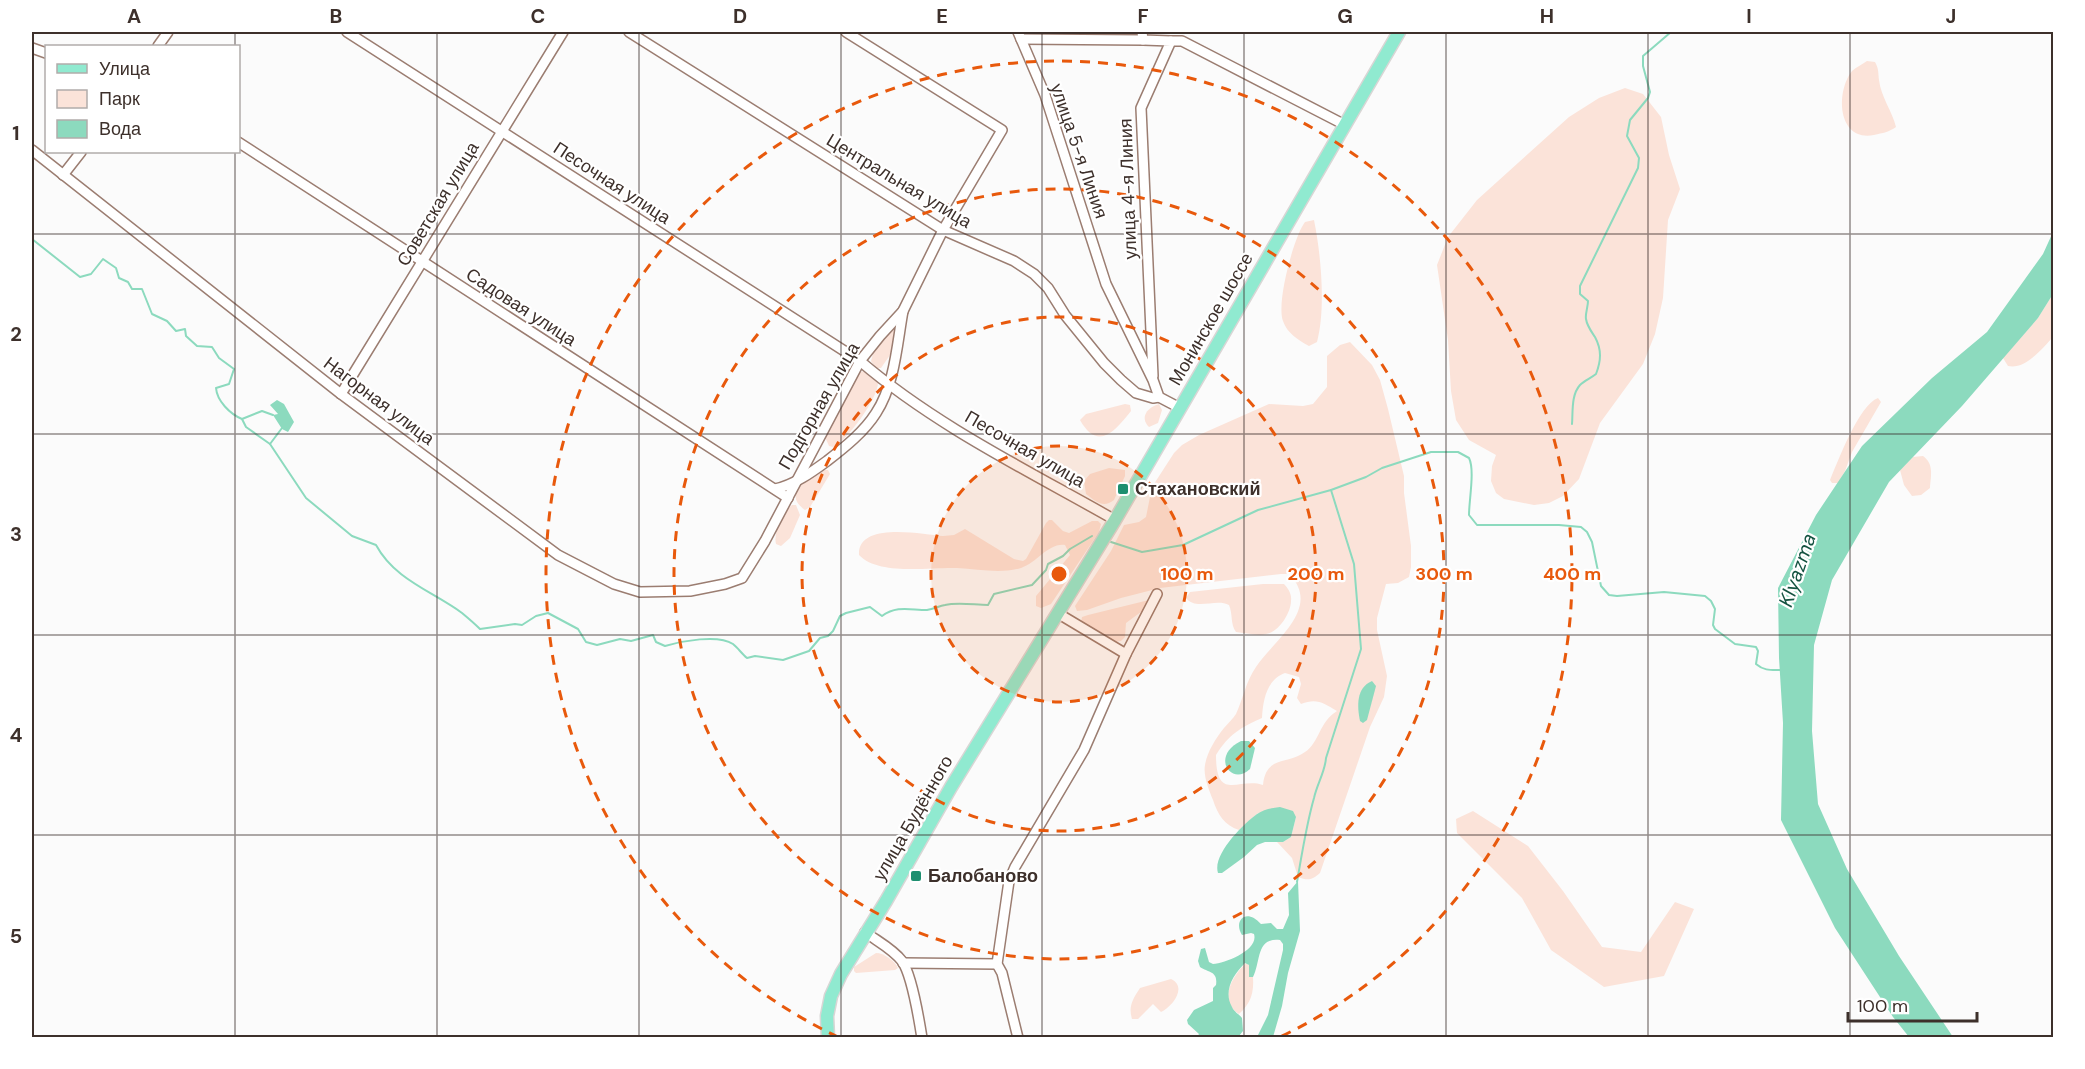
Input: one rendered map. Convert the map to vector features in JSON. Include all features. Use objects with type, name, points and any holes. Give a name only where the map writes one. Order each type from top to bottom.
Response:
[{"type":"main road","name":"Монинское шоссе","points":[[1056,619],[1399,32]]},
{"type":"main road","name":"улица Будённого","points":[[828,1038],[827,1016],[831,996],[841,974],[951,787],[1056,619]]},
{"type":"street","points":[[159,45],[168,32]]},
{"type":"street","name":"Песочная улица","points":[[347,32],[860,362],[888,385],[1001,457],[1115,520]]},
{"type":"street","name":"Советская улица","points":[[341,393],[563,32]]},
{"type":"street","name":"Центральная улица","points":[[629,32],[943,230],[1014,261],[1034,274],[1048,288],[1065,315],[1104,363],[1121,380],[1136,393],[1153,398],[1159,397],[1180,408]]},
{"type":"street","name":"Подгорная улица","points":[[742,578],[765,541],[860,362],[903,311],[943,230],[1002,130],[846,32]]},
{"type":"street","points":[[1019,35],[1143,36],[1182,41],[1345,126]]},
{"type":"street","name":"улица 5-я Линия","points":[[1019,35],[1045,95],[1106,284],[1153,380]]},
{"type":"street","name":"улица 4-я Линия","points":[[1153,380],[1142,108],[1171,41]]},
{"type":"street","name":"Садовая улица","points":[[240,143],[788,498]]},
{"type":"street","name":"Нагорная улица","points":[[32,150],[341,393],[558,555],[614,584],[640,592],[690,591],[742,578]]},
{"type":"street","points":[[63,175],[80,153]]},
{"type":"street","points":[[775,489],[816,469],[863,430],[876,413],[888,385],[903,311]]},
{"type":"street","points":[[1153,380],[1159,397]]},
{"type":"street","points":[[1018,1038],[1002,973],[997,964],[1008,888],[1015,867],[1084,750],[1126,654],[1157,594]]},
{"type":"street","points":[[1056,619],[1126,654]]},
{"type":"street","points":[[865,933],[903,963],[917,1006],[922,1038]]},
{"type":"street","points":[[903,963],[997,964]]},
{"type":"green space","points":[[1867,61],[1876,64],[1882,92],[1896,127],[1874,135],[1862,135],[1853,131],[1843,114],[1843,91],[1847,80],[1852,71]]},
{"type":"green space","points":[[1625,88],[1643,94],[1661,117],[1669,155],[1680,189],[1668,220],[1663,298],[1655,334],[1643,364],[1600,423],[1579,479],[1563,496],[1549,503],[1534,505],[1504,499],[1496,493],[1491,481],[1492,466],[1496,455],[1469,440],[1456,420],[1437,265],[1448,237],[1477,200],[1569,117],[1599,98]]},
{"type":"green space","points":[[1314,220],[1319,249],[1322,298],[1317,342],[1309,346],[1293,336],[1287,329],[1281,312],[1287,270],[1296,241],[1305,222]]},
{"type":"green space","points":[[2053,294],[2053,337],[2039,352],[2021,365],[2008,366],[2003,358],[2038,318]]},
{"type":"green space","points":[[899,323],[890,355],[881,368],[876,368],[871,361],[875,350]]},
{"type":"green space","points":[[1350,342],[1372,365],[1380,380],[1404,476],[1411,567],[1409,577],[1398,583],[1386,584],[1377,618],[1377,630],[1387,676],[1384,697],[1370,727],[1320,873],[1307,879],[1298,877],[1292,858],[1277,842],[1283,842],[1291,837],[1296,817],[1258,813],[1239,830],[1234,828],[1222,819],[1217,810],[1205,774],[1206,760],[1210,750],[1236,714],[1253,672],[1292,624],[1298,612],[1301,599],[1298,587],[1289,574],[1160,588],[1087,610],[1077,611],[1075,606],[1111,551],[1124,525],[1139,522],[1146,517],[1152,487],[1174,453],[1182,445],[1269,404],[1303,406],[1313,404],[1327,387],[1327,356],[1340,345]],"holes":[[[1285,673],[1299,677],[1301,684],[1297,698],[1301,704],[1311,701],[1320,702],[1337,711],[1326,721],[1310,748],[1268,769],[1263,785],[1225,783],[1220,779],[1217,770],[1216,755],[1236,732],[1262,718],[1267,692],[1279,676]]]},
{"type":"green space","points":[[864,371],[878,383],[877,390],[861,418],[846,437],[833,447],[829,446],[825,437],[857,373]]},
{"type":"green space","points":[[1878,398],[1881,402],[1852,452],[1845,471],[1838,483],[1832,483],[1830,480],[1857,422],[1871,403]]},
{"type":"green space","points":[[1125,404],[1130,405],[1131,411],[1113,431],[1106,435],[1093,435],[1080,420],[1086,414]]},
{"type":"green space","points":[[1159,404],[1162,410],[1158,423],[1149,427],[1145,420],[1146,413],[1151,407]]},
{"type":"green space","points":[[1923,456],[1930,466],[1930,488],[1921,495],[1912,496],[1904,485],[1900,470],[1913,457]]},
{"type":"green space","points":[[1109,468],[1125,470],[1125,476],[1114,500],[1103,504],[1086,494],[1084,481],[1090,474]]},
{"type":"green space","points":[[828,470],[830,474],[810,507],[805,510],[798,504],[797,492],[811,477]]},
{"type":"green space","points":[[792,505],[796,505],[800,515],[790,538],[781,546],[776,544],[777,528]]},
{"type":"green space","points":[[1049,520],[1069,533],[1092,521],[1098,521],[1101,524],[1099,532],[1051,604],[1041,608],[1036,606],[1036,596],[1070,555],[1065,545],[1053,547],[1021,568],[1005,571],[891,568],[868,562],[859,555],[861,544],[868,537],[879,534],[907,532],[943,536],[954,535],[965,529],[1014,559],[1023,561]]},
{"type":"green space","points":[[1284,584],[1291,598],[1289,611],[1283,622],[1271,633],[1266,634],[1236,632],[1229,605],[1224,603],[1195,604],[1186,598],[1190,592]]},
{"type":"green space","points":[[1149,600],[1149,606],[1126,623],[1125,637],[1121,641],[1115,642],[1081,622],[1082,617],[1088,615]]},
{"type":"green space","points":[[1473,811],[1528,846],[1602,947],[1641,952],[1675,902],[1694,909],[1664,976],[1604,987],[1551,950],[1522,898],[1457,833],[1456,819]]},
{"type":"green space","points":[[876,953],[889,958],[898,968],[856,973],[854,971],[854,967]]},
{"type":"green space","points":[[1246,963],[1249,965],[1249,977],[1253,977],[1253,988],[1249,1002],[1239,1014],[1229,1002],[1229,988]]},
{"type":"green space","points":[[1171,979],[1176,983],[1178,992],[1170,1006],[1161,1012],[1153,1004],[1138,1019],[1132,1019],[1131,1006],[1140,988]]},
{"type":"water","name":"Klyazma","points":[[2053,232],[2053,294],[2038,318],[1962,406],[1889,482],[1832,580],[1814,645],[1812,731],[1818,804],[1847,869],[1899,956],[1953,1037],[1909,1037],[1893,1017],[1835,928],[1781,820],[1783,723],[1778,588],[1816,515],[1862,446],[1932,378],[1987,332],[2043,254]]},
{"type":"water","points":[[277,400],[284,404],[294,422],[288,432],[282,429],[273,415],[278,414],[270,405]]},
{"type":"water","points":[[1372,681],[1376,686],[1367,720],[1363,723],[1359,715],[1360,693]]},
{"type":"water","points":[[1241,741],[1249,741],[1255,748],[1250,769],[1243,774],[1236,774],[1231,772],[1225,761],[1232,747]]},
{"type":"water","points":[[1280,807],[1293,811],[1296,817],[1291,837],[1283,842],[1265,842],[1257,845],[1222,873],[1218,873],[1217,866],[1224,849],[1237,832],[1260,812]]},
{"type":"water","points":[[1298,881],[1300,931],[1273,1037],[1257,1037],[1268,1015],[1283,950],[1280,940],[1272,940],[1263,946],[1253,977],[1249,977],[1249,965],[1245,963],[1231,984],[1229,1001],[1242,1018],[1243,1031],[1239,1036],[1197,1037],[1199,1034],[1188,1024],[1187,1020],[1194,1010],[1213,1001],[1213,988],[1216,985],[1216,977],[1200,967],[1198,961],[1201,949],[1205,948],[1209,962],[1213,964],[1226,961],[1247,950],[1252,945],[1254,934],[1242,935],[1239,925],[1242,918],[1246,916],[1256,919],[1261,924],[1271,923],[1277,929],[1283,929],[1289,915],[1288,893]]},
{"type":"waterway","points":[[1572,424],[1573,404],[1577,389],[1596,374],[1600,356],[1599,346],[1587,322],[1588,301],[1580,294],[1580,286],[1638,168],[1639,158],[1627,136],[1630,120],[1648,98],[1650,92],[1643,66],[1643,56],[1671,32]]},
{"type":"waterway","points":[[32,239],[80,277],[91,274],[103,259],[116,268],[119,278],[128,282],[132,289],[142,289],[152,314],[167,321],[176,331],[185,329],[186,336],[197,346],[212,347],[219,358],[234,369],[229,384],[216,388],[222,402],[233,414],[242,419],[246,427],[270,444],[306,498],[352,536],[376,545],[393,567],[404,576],[462,613],[480,629],[522,625],[536,616],[548,613],[578,629],[586,642],[597,645],[620,639],[631,641],[653,635],[656,642],[665,646],[718,639],[733,644],[747,658],[755,656],[783,660],[809,651],[820,638],[828,636],[833,631],[840,616],[846,613],[870,607],[882,616],[898,609],[927,610],[955,604],[988,605],[994,594],[1032,585],[1046,570],[1048,564],[1092,536]]},
{"type":"waterway","points":[[242,419],[262,411],[273,415]]},
{"type":"waterway","points":[[270,444],[282,428]]},
{"type":"waterway","points":[[1111,542],[1142,552],[1183,545],[1258,510],[1331,490],[1366,477],[1382,468],[1431,452],[1458,452],[1469,458],[1471,463],[1469,515],[1477,525],[1581,527],[1587,532],[1592,542],[1601,586],[1609,595],[1664,592],[1705,596],[1715,609],[1713,625],[1715,629],[1735,644],[1756,647],[1758,651],[1756,664],[1762,668],[1781,670]]},
{"type":"waterway","points":[[1297,882],[1315,793],[1361,649],[1354,564],[1331,490]]},
{"type":"place","name":"Стахановский","points":[[1123,489]]},
{"type":"place","name":"Балобаново","points":[[916,876]]}]
